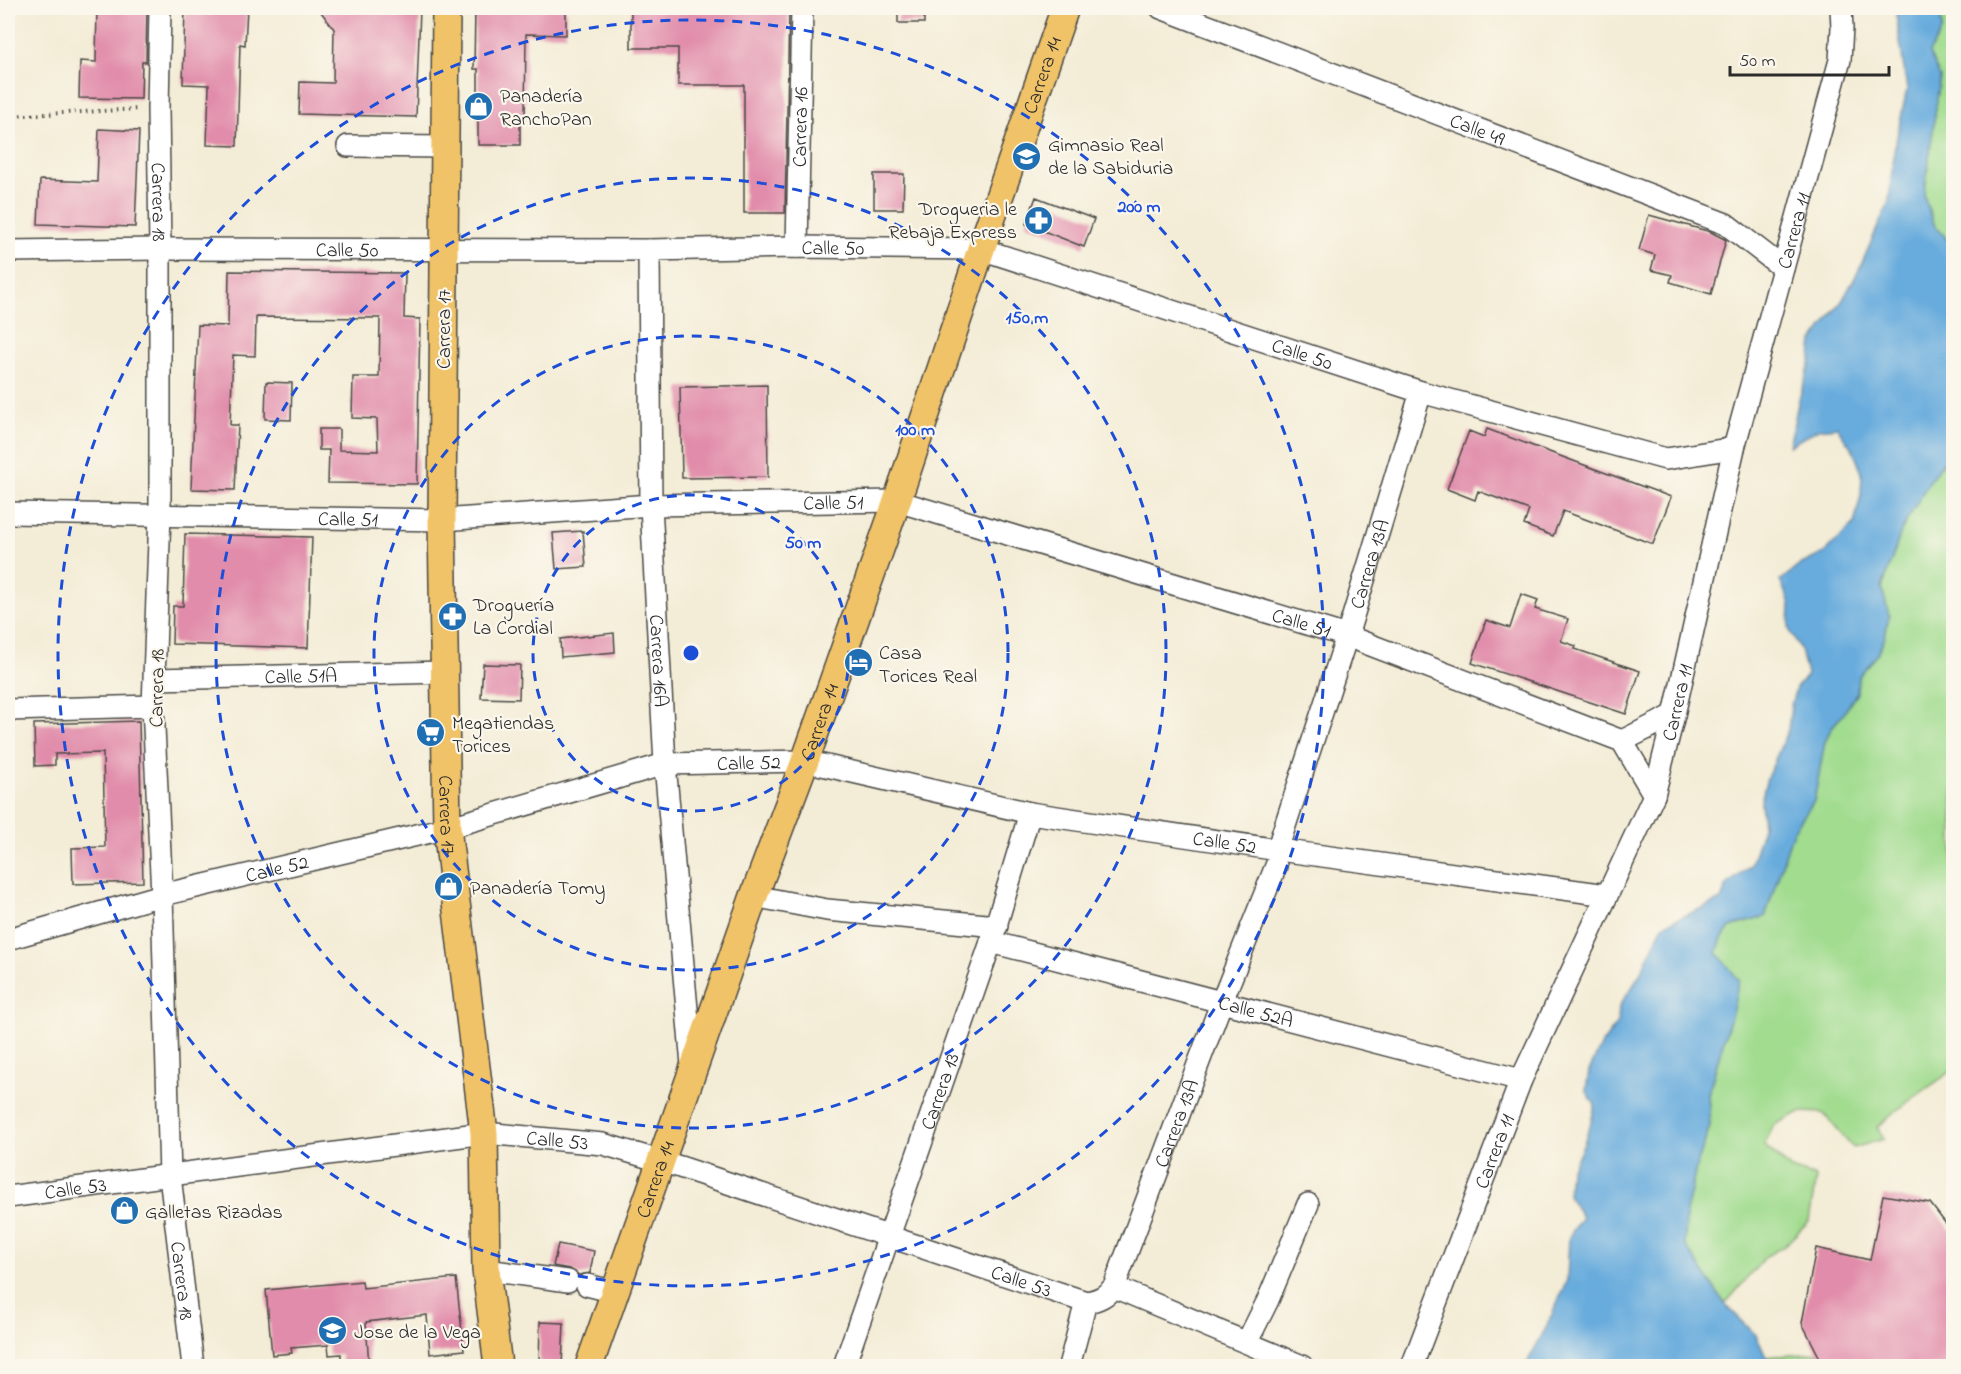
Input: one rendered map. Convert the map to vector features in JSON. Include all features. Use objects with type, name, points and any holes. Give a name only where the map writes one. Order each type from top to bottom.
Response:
[{"type":"main road","name":"Carrera 17","points":[[446,8],[442,520],[447,828],[484,1133],[486,1270],[498,1366]]},
{"type":"main road","name":"Carrera 14","points":[[589,1366],[754,896],[805,761],[897,501],[1065,8]]},
{"type":"street","name":"Carrera 18","points":[[160,8],[158,108],[160,514],[153,706],[162,895],[170,1176],[193,1366]]},
{"type":"street","name":"Carrera 16","points":[[797,247],[802,8]]},
{"type":"street","name":"Calle 49","points":[[1161,8],[1726,224],[1783,268]]},
{"type":"street","name":"Carrera 11","points":[[1412,1366],[1521,1080],[1654,795],[1734,448],[1840,60],[1841,8]]},
{"type":"street","points":[[348,146],[445,147]]},
{"type":"street","name":"Calle 50","points":[[8,251],[649,250],[797,247],[981,249],[1421,392],[1666,459],[1734,448]]},
{"type":"street","name":"Carrera 16A","points":[[649,250],[651,505],[664,764],[693,1072]]},
{"type":"street","name":"Carrera 13A","points":[[1281,838],[1347,636],[1421,392]]},
{"type":"street","name":"Calle 51","points":[[8,513],[442,520],[651,505],[897,501],[1347,636],[1622,741]]},
{"type":"street","name":"Calle 51A","points":[[155,679],[445,672]]},
{"type":"street","points":[[8,710],[153,706]]},
{"type":"street","points":[[1654,795],[1622,741],[1674,715]]},
{"type":"street","name":"Calle 52","points":[[8,939],[162,895],[447,828],[664,764],[805,761],[1030,813],[1607,895]]},
{"type":"street","name":"Carrera 13","points":[[844,1366],[994,934],[1030,813]]},
{"type":"street","name":"Carrera 13A","points":[[1114,1287],[1222,1001],[1276,866]]},
{"type":"street","name":"Calle 52A","points":[[754,896],[827,910],[994,934],[1222,1001],[1521,1080]]},
{"type":"street","name":"Calle 53","points":[[8,1197],[484,1133],[603,1144],[1086,1302]]},
{"type":"street","points":[[1246,1342],[1268,1300],[1308,1204]]},
{"type":"street","points":[[486,1270],[578,1283],[615,1292]]},
{"type":"street","points":[[1069,1366],[1086,1302],[1097,1301],[1114,1287],[1302,1366]]},
{"type":"path","points":[[8,116],[158,108]]},
{"type":"green space","points":[[1940,8],[1953,8],[1953,246],[1933,223],[1924,195],[1940,77],[1929,53],[1942,29]]},
{"type":"green space","points":[[1953,415],[1953,1070],[1877,1127],[1884,1139],[1853,1148],[1823,1113],[1800,1112],[1774,1125],[1764,1145],[1791,1169],[1816,1177],[1809,1221],[1783,1247],[1766,1256],[1725,1304],[1685,1245],[1686,1212],[1696,1168],[1710,1126],[1708,1095],[1733,1009],[1722,961],[1717,953],[1721,940],[1730,927],[1765,917],[1793,831],[1814,801],[1825,741],[1857,692],[1858,677],[1877,655],[1889,616],[1882,589],[1902,529],[1927,485],[1952,449],[1947,422]]},
{"type":"green space","points":[[1816,1353],[1824,1366],[1787,1366],[1766,1357]]},
{"type":"water","points":[[1895,8],[1940,8],[1942,29],[1929,53],[1940,77],[1924,196],[1933,223],[1953,246],[1954,415],[1947,422],[1952,449],[1927,485],[1902,529],[1882,588],[1889,616],[1885,637],[1877,655],[1858,677],[1857,692],[1825,741],[1814,801],[1793,831],[1765,917],[1730,927],[1721,940],[1717,953],[1739,980],[1733,1009],[1708,1094],[1710,1126],[1696,1168],[1686,1212],[1685,1245],[1725,1304],[1756,1335],[1766,1357],[1787,1366],[1531,1366],[1528,1361],[1548,1324],[1567,1280],[1569,1237],[1582,1217],[1568,1195],[1570,1170],[1580,1153],[1595,1105],[1586,1090],[1589,1071],[1602,1044],[1618,1022],[1619,1006],[1636,982],[1663,925],[1721,900],[1727,885],[1751,865],[1763,827],[1761,801],[1767,778],[1788,730],[1796,688],[1807,675],[1801,650],[1789,629],[1790,603],[1780,581],[1800,565],[1824,553],[1854,524],[1861,495],[1862,473],[1853,450],[1837,427],[1818,429],[1789,446],[1799,399],[1810,365],[1813,341],[1842,301],[1858,272],[1889,201],[1894,151],[1907,89]]},
{"type":"building","points":[[97,8],[147,8],[146,62],[142,62],[141,99],[79,98],[80,61],[96,62]]},
{"type":"building","points":[[185,8],[247,8],[245,45],[240,44],[237,146],[207,145],[209,85],[183,84]]},
{"type":"building","points":[[318,8],[420,8],[416,117],[299,114],[300,82],[333,83],[334,29]]},
{"type":"building","points":[[475,8],[566,8],[566,35],[526,34],[525,118],[520,119],[520,145],[478,145],[478,69],[474,69]]},
{"type":"building","points":[[631,8],[789,8],[785,213],[744,213],[744,85],[678,85],[678,48],[631,48]]},
{"type":"building","points":[[898,8],[924,8],[924,23],[898,23]]},
{"type":"building","points":[[99,129],[139,131],[135,227],[38,224],[40,180],[97,182]]},
{"type":"building","points":[[874,174],[904,174],[903,209],[874,209]]},
{"type":"building","points":[[1036,197],[1094,219],[1084,247],[1026,224]]},
{"type":"building","points":[[1649,215],[1711,232],[1726,240],[1711,294],[1670,282],[1672,275],[1651,270],[1655,255],[1639,250]]},
{"type":"building","points":[[229,271],[405,273],[404,318],[420,319],[417,484],[328,483],[329,450],[319,450],[319,429],[339,429],[339,450],[378,451],[377,419],[352,418],[353,377],[379,377],[380,318],[256,317],[255,356],[233,355],[230,425],[238,425],[235,490],[191,489],[198,325],[228,326]]},
{"type":"building","points":[[266,382],[292,383],[291,420],[265,419]]},
{"type":"building","points":[[767,385],[768,477],[682,478],[680,387]]},
{"type":"building","points":[[1487,429],[1671,497],[1653,544],[1563,511],[1553,536],[1524,525],[1529,510],[1478,491],[1475,500],[1447,489],[1469,431],[1484,437]]},
{"type":"building","points":[[583,531],[586,567],[556,569],[553,533]]},
{"type":"building","points":[[185,534],[312,537],[308,648],[172,644],[173,606],[183,606]]},
{"type":"building","points":[[1521,594],[1538,600],[1535,609],[1568,619],[1561,641],[1576,646],[1575,649],[1640,671],[1626,714],[1472,663],[1486,620],[1510,628]]},
{"type":"building","points":[[614,633],[615,652],[561,657],[560,639]]},
{"type":"building","points":[[483,664],[520,665],[519,699],[481,698]]},
{"type":"building","points":[[139,721],[143,882],[73,884],[72,848],[105,847],[103,753],[55,754],[55,765],[35,766],[34,724]]},
{"type":"building","points":[[1883,1195],[1930,1203],[1953,1233],[1953,1366],[1824,1366],[1802,1323],[1816,1248],[1870,1260]]},
{"type":"building","points":[[558,1244],[594,1251],[590,1273],[579,1275],[570,1269],[553,1266]]},
{"type":"building","points":[[456,1278],[464,1350],[430,1354],[427,1315],[366,1322],[369,1366],[341,1366],[341,1354],[329,1355],[328,1345],[291,1348],[292,1353],[272,1355],[266,1290],[362,1281],[363,1288]]},
{"type":"building","points":[[540,1322],[564,1323],[562,1366],[539,1366]]},
{"type":"place","name":"Panadería RanchoPan","points":[[479,106]]},
{"type":"place","name":"Gimnasio Real de la Sabiduria","points":[[1027,156]]},
{"type":"place","name":"Drogueria le Rebaja Express","points":[[1038,220]]},
{"type":"place","name":"Droguería La Cordial","points":[[452,616]]},
{"type":"place","name":"Casa Torices Real","points":[[858,663]]},
{"type":"place","name":"Megatiendas Torices","points":[[431,733]]},
{"type":"place","name":"Panadería Tomy","points":[[449,887]]},
{"type":"place","name":"Galletas Rizadas","points":[[124,1211]]},
{"type":"place","name":"Jose de la Vega","points":[[333,1331]]}]
